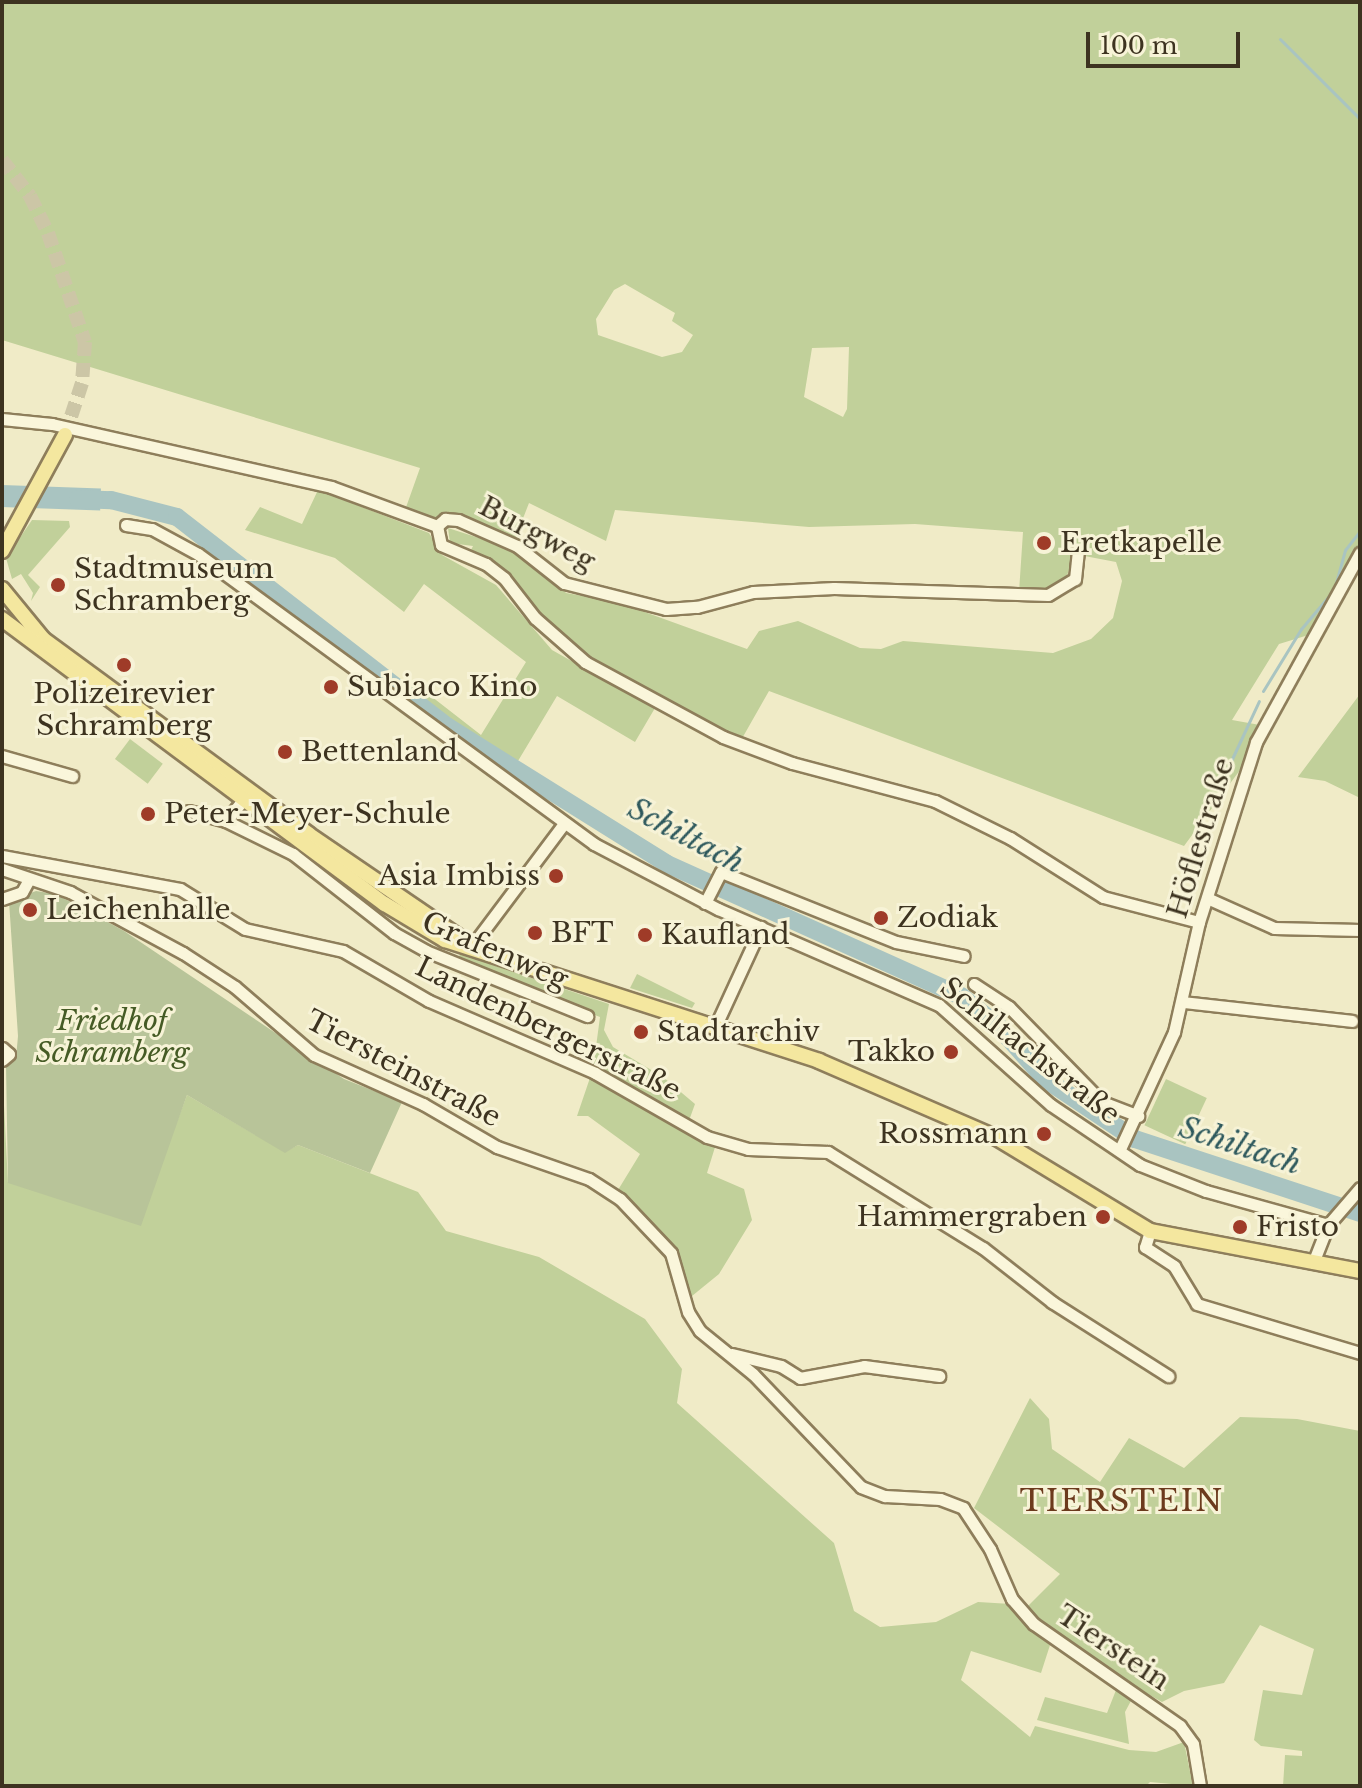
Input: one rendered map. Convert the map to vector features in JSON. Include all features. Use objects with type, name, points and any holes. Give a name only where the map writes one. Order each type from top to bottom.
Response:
[{"type":"main road","points":[[2,551],[42,484],[65,435]]},
{"type":"main road","points":[[2,589],[43,639],[247,796]]},
{"type":"main road","points":[[2,619],[247,796],[472,946],[819,1061],[982,1130],[1150,1231],[1360,1271]]},
{"type":"street","name":"Burgweg","points":[[2,419],[52,424],[331,487],[437,526],[445,519],[458,520],[517,546],[564,583],[681,610],[753,592],[818,589],[1048,595],[1075,579],[1080,569],[1078,551]]},
{"type":"street","name":"Schiltachstraße","points":[[126,525],[152,529],[198,554],[563,825],[761,927],[939,1005],[1051,1105],[1122,1145],[1140,1165],[1206,1191],[1331,1221]]},
{"type":"street","points":[[437,526],[441,545],[486,564],[504,578],[535,618],[585,662],[723,737],[792,763],[935,801],[1010,838],[1103,897],[1199,922]]},
{"type":"street","name":"Höflestraße","points":[[1122,1145],[1135,1121],[1183,1002],[1199,922],[1256,742],[1360,553]]},
{"type":"street","points":[[2,756],[72,776]]},
{"type":"street","points":[[226,821],[247,796]]},
{"type":"street","name":"Grafenweg","points":[[189,811],[226,821],[293,854],[394,933],[426,951],[587,1016]]},
{"type":"street","points":[[472,946],[563,825]]},
{"type":"street","name":"Landenbergerstraße","points":[[2,856],[180,889],[245,929],[343,951],[429,1001],[595,1073],[707,1137],[748,1149],[828,1152],[983,1248],[1052,1302],[1168,1376]]},
{"type":"street","name":"Tiersteinstraße","points":[[2,869],[28,881],[70,892],[183,953],[235,987],[314,1055],[423,1104],[497,1147],[589,1179],[620,1199],[671,1253],[688,1312],[700,1331],[732,1354],[861,1487],[885,1496],[922,1500]]},
{"type":"street","name":"Schiltachstraße","points":[[707,898],[721,872],[896,942],[964,956]]},
{"type":"street","points":[[2,899],[22,892],[28,881]]},
{"type":"street","points":[[1207,898],[1274,928],[1360,930]]},
{"type":"street","points":[[716,1025],[761,927]]},
{"type":"street","name":"Schiltachstraße","points":[[974,984],[1009,1007],[1102,1102],[1135,1121]]},
{"type":"street","points":[[1183,1002],[1352,1021]]},
{"type":"street","points":[[2,1048],[9,1054],[2,1060]]},
{"type":"street","points":[[1313,1263],[1331,1221],[1356,1192]]},
{"type":"street","points":[[1150,1231],[1145,1247],[1174,1266],[1197,1304],[1360,1353]]},
{"type":"street","name":"Tiersteinstraße","points":[[732,1354],[781,1366],[800,1378],[864,1366],[939,1376]]},
{"type":"street","name":"Tierstein","points":[[922,1500],[940,1499],[963,1508],[990,1549],[1012,1599],[1034,1624],[1180,1726],[1193,1744],[1200,1786]]},
{"type":"green space","points":[[2,2],[1360,2],[1360,544],[1315,633],[1279,644],[1232,720],[1260,725],[1240,770],[1184,846],[769,691],[740,742],[609,674],[545,627],[504,572],[469,554],[473,546],[450,543],[448,528],[513,549],[540,565],[566,593],[617,602],[747,649],[759,631],[798,621],[860,648],[881,649],[903,641],[1053,653],[1091,639],[1113,618],[1122,581],[1116,562],[1074,554],[1066,579],[1048,590],[1019,592],[1023,532],[915,524],[809,527],[615,510],[606,541],[529,503],[515,539],[453,514],[432,522],[404,513],[420,468],[2,340]],"holes":[[[625,284],[675,313],[672,321],[693,335],[682,352],[662,357],[598,335],[596,319],[614,290]],[[849,347],[847,409],[843,417],[804,397],[812,348]]]},
{"type":"green space","points":[[318,490],[429,533],[442,555],[496,585],[552,650],[655,708],[635,742],[557,696],[515,766],[449,722],[405,687],[418,686],[481,735],[526,662],[424,584],[404,612],[335,558],[245,530],[260,507],[302,524]]},
{"type":"green space","points":[[32,520],[69,521],[70,527],[28,575],[40,587],[31,601],[33,593],[21,574],[12,579],[6,558]]},
{"type":"green space","points":[[1360,694],[1360,798],[1325,781],[1298,777]]},
{"type":"green space","points":[[130,739],[163,764],[148,784],[115,759]]},
{"type":"green space","name":"Friedhof Schramberg","points":[[36,891],[56,894],[124,931],[344,1079],[402,1102],[370,1173],[298,1145],[285,1153],[187,1095],[141,1226],[8,1183],[6,1066],[16,1058],[18,1036],[9,901]]},
{"type":"green space","points":[[460,954],[609,1004],[604,1030],[613,1047],[663,1077],[695,1104],[687,1126],[716,1144],[707,1173],[744,1189],[752,1220],[719,1274],[692,1296],[670,1245],[618,1190],[640,1154],[588,1116],[577,1116],[593,1069],[600,1017],[457,963]]},
{"type":"green space","points":[[637,974],[695,1003],[692,1008],[630,988]]},
{"type":"green space","points":[[2,1066],[8,1183],[157,1175],[187,1095],[285,1152],[298,1145],[418,1192],[446,1231],[539,1257],[645,1319],[682,1369],[677,1403],[834,1543],[854,1611],[880,1627],[936,1622],[978,1602],[1011,1604],[1051,1642],[1041,1673],[971,1651],[961,1680],[1030,1737],[1035,1726],[1129,1750],[1156,1752],[1184,1742],[1193,1786],[1150,1782],[1146,1786],[2,1786]]},
{"type":"green space","points":[[1166,1079],[1207,1098],[1185,1144],[1144,1125]]},
{"type":"green space","points":[[1030,1398],[1049,1419],[1052,1449],[1100,1482],[1129,1438],[1184,1468],[1240,1417],[1297,1419],[1360,1431],[1360,1786],[1283,1786],[1285,1755],[1302,1756],[1302,1751],[1261,1746],[1254,1740],[1263,1690],[1302,1695],[1314,1649],[1260,1625],[1224,1683],[1184,1691],[1162,1702],[1097,1665],[1024,1610],[1060,1574],[974,1508]]},
{"type":"green space","points":[[1118,1685],[1133,1697],[1125,1712],[1129,1744],[1037,1720],[1045,1697],[1107,1713]]},
{"type":"water","points":[[2,485],[101,488],[100,510],[2,507]]},
{"type":"waterway","points":[[1280,39],[1360,119]]},
{"type":"waterway","name":"Schiltach","points":[[78,499],[111,500],[177,517],[448,727],[667,864],[961,996],[998,1026],[1045,1079],[1135,1139],[1360,1213]]},
{"type":"waterway","points":[[1263,691],[1301,629],[1334,590],[1345,550],[1360,531]]},
{"type":"waterway","points":[[1231,761],[1259,701]]},
{"type":"tunnel","points":[[2,160],[30,196],[48,233],[85,342],[82,383],[65,435]]},
{"type":"place","name":"Eretkapelle","points":[[1044,543]]},
{"type":"place","name":"Stadtmuseum Schramberg","points":[[58,585]]},
{"type":"place","name":"Polizeirevier Schramberg","points":[[124,665]]},
{"type":"place","name":"Subiaco Kino","points":[[331,687]]},
{"type":"place","name":"Bettenland","points":[[285,752]]},
{"type":"place","name":"Peter-Meyer-Schule","points":[[148,814]]},
{"type":"place","name":"Asia Imbiss","points":[[556,876]]},
{"type":"place","name":"Leichenhalle","points":[[30,910]]},
{"type":"place","name":"Zodiak","points":[[881,918]]},
{"type":"place","name":"BFT","points":[[535,933]]},
{"type":"place","name":"Kaufland","points":[[645,935]]},
{"type":"place","name":"Stadtarchiv","points":[[641,1032]]},
{"type":"place","name":"Takko","points":[[951,1052]]},
{"type":"place","name":"Rossmann","points":[[1044,1134]]},
{"type":"place","name":"Hammergraben","points":[[1103,1217]]},
{"type":"place","name":"Fristo","points":[[1240,1227]]},
{"type":"district","name":"TIERSTEIN","points":[[1122,1501]]}]
